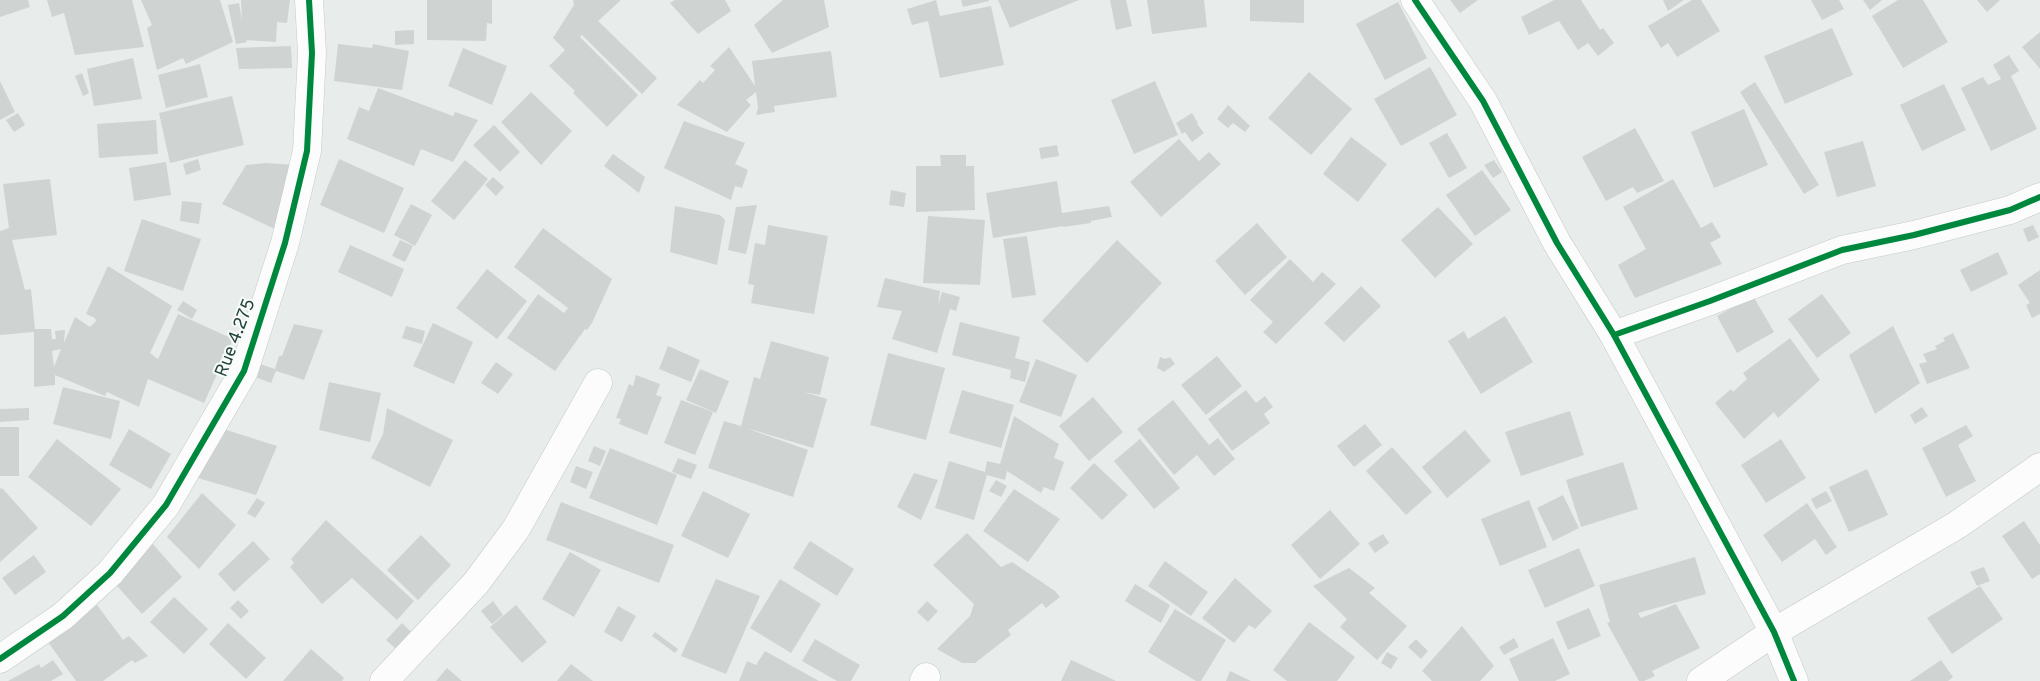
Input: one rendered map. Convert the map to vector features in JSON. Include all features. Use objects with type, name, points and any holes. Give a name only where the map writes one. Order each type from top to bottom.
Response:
[{"type":"street","name":"Rue 4.275","points":[[0,660],[63,616],[110,573],[166,505],[244,371],[285,243],[307,151],[312,53],[309,0]]},
{"type":"street","points":[[1415,0],[1483,101],[1557,243],[1614,335],[1774,632],[1794,681]]},
{"type":"street","points":[[1614,335],[1710,301],[1842,250],[1914,235],[2010,210],[2040,197]]},
{"type":"street","points":[[384,681],[476,584],[516,529],[598,383]]},
{"type":"street","points":[[1701,681],[1774,632],[1957,525],[2040,467]]},
{"type":"building","points":[[0,0],[28,0],[30,7],[0,17]]},
{"type":"building","points":[[47,0],[132,0],[144,47],[75,55],[64,13],[52,17]]},
{"type":"building","points":[[141,0],[220,0],[233,42],[186,64],[183,58],[157,70],[147,28],[152,25]]},
{"type":"building","points":[[241,0],[290,0],[287,23],[277,22],[276,42],[246,40],[247,42],[236,44],[228,5],[239,3],[242,21]]},
{"type":"building","points":[[427,0],[492,0],[492,24],[487,23],[486,41],[427,40]]},
{"type":"building","points":[[573,0],[621,0],[598,21],[657,78],[642,94],[582,35],[580,37],[638,95],[607,127],[573,93],[575,91],[549,66],[565,50],[553,38],[574,5]]},
{"type":"building","points":[[675,0],[725,0],[731,11],[698,34],[670,3]]},
{"type":"building","points":[[783,0],[824,0],[829,27],[772,53],[754,25]]},
{"type":"building","points":[[936,0],[940,16],[991,6],[1004,65],[940,78],[928,21],[912,25],[907,9]]},
{"type":"building","points":[[961,0],[989,0],[989,1],[963,7]]},
{"type":"building","points":[[998,0],[1079,0],[1010,28]]},
{"type":"building","points":[[1110,0],[1126,0],[1132,26],[1116,30]]},
{"type":"building","points":[[1147,0],[1204,0],[1207,27],[1152,34]]},
{"type":"building","points":[[1250,0],[1304,0],[1304,23],[1250,21]]},
{"type":"building","points":[[1450,0],[1478,0],[1460,13]]},
{"type":"building","points":[[1554,0],[1581,0],[1600,30],[1603,28],[1614,43],[1598,56],[1588,43],[1578,50],[1559,21],[1529,35],[1521,17]]},
{"type":"building","points":[[1663,0],[1684,0],[1668,11]]},
{"type":"building","points":[[1692,0],[1701,0],[1720,31],[1677,57],[1668,43],[1661,48],[1648,26]]},
{"type":"building","points":[[1811,0],[1839,0],[1844,9],[1822,20]]},
{"type":"building","points":[[1863,0],[1882,0],[1870,10]]},
{"type":"building","points":[[1898,0],[1923,0],[1948,42],[1903,68],[1872,16]]},
{"type":"building","points":[[1977,0],[2000,0],[1987,12]]},
{"type":"building","points":[[1398,2],[1427,58],[1385,80],[1356,24]]},
{"type":"building","points":[[1832,28],[1853,75],[1785,104],[1764,56]]},
{"type":"building","points":[[414,30],[414,44],[395,45],[395,31]]},
{"type":"building","points":[[2040,32],[2040,69],[2022,47]]},
{"type":"building","points":[[338,44],[372,48],[373,44],[409,51],[402,90],[334,81]]},
{"type":"building","points":[[291,46],[292,68],[239,69],[236,48]]},
{"type":"building","points":[[729,47],[755,86],[752,61],[831,51],[837,97],[774,106],[775,112],[756,115],[758,108],[756,92],[746,100],[751,105],[727,132],[677,105],[700,80],[703,83],[715,70],[710,66]]},
{"type":"building","points":[[463,48],[507,66],[492,105],[448,86]]},
{"type":"building","points":[[2009,55],[2019,71],[2011,76],[2037,129],[1991,151],[1961,88],[1983,77],[1988,85],[2001,79],[1993,65]]},
{"type":"building","points":[[133,58],[142,99],[94,106],[87,69]]},
{"type":"building","points":[[200,64],[208,97],[166,108],[158,75]]},
{"type":"building","points":[[1430,67],[1457,115],[1401,146],[1374,99]]},
{"type":"building","points":[[1309,72],[1352,109],[1311,155],[1268,118]]},
{"type":"building","points":[[82,73],[89,93],[83,96],[75,76]]},
{"type":"building","points":[[0,81],[15,112],[0,120]]},
{"type":"building","points":[[1155,81],[1178,135],[1134,154],[1111,100]]},
{"type":"building","points":[[1755,82],[1819,185],[1804,194],[1740,92]]},
{"type":"building","points":[[1944,84],[1966,130],[1922,151],[1900,105]]},
{"type":"building","points":[[378,88],[453,116],[455,112],[478,120],[453,162],[421,149],[414,166],[347,139],[359,107],[369,111]]},
{"type":"building","points":[[531,92],[572,131],[541,165],[501,122]]},
{"type":"building","points":[[232,96],[244,145],[170,163],[159,113]]},
{"type":"building","points":[[1228,105],[1250,126],[1245,132],[1233,123],[1228,128],[1217,119]]},
{"type":"building","points":[[1744,109],[1768,165],[1714,188],[1691,132]]},
{"type":"building","points":[[18,113],[25,125],[14,132],[6,120]]},
{"type":"building","points":[[1192,113],[1204,133],[1192,142],[1185,132],[1182,134],[1176,123]]},
{"type":"building","points":[[156,120],[158,154],[99,158],[97,124]]},
{"type":"building","points":[[684,121],[745,143],[735,164],[748,170],[742,188],[735,186],[731,200],[664,168]]},
{"type":"building","points":[[494,125],[520,152],[500,172],[473,145]]},
{"type":"building","points":[[1635,128],[1664,181],[1637,193],[1633,187],[1606,201],[1582,157]]},
{"type":"building","points":[[1447,133],[1467,168],[1449,178],[1429,143]]},
{"type":"building","points":[[1351,137],[1387,164],[1358,202],[1323,174]]},
{"type":"building","points":[[1179,139],[1199,161],[1209,152],[1221,164],[1161,217],[1130,182]]},
{"type":"building","points":[[1863,141],[1876,186],[1837,197],[1824,152]]},
{"type":"building","points":[[1057,145],[1059,156],[1041,159],[1039,148]]},
{"type":"building","points":[[613,154],[645,177],[639,193],[604,166]]},
{"type":"building","points":[[940,155],[966,155],[966,166],[974,166],[975,210],[916,212],[916,166],[941,166]]},
{"type":"building","points":[[198,159],[201,170],[186,175],[183,164]]},
{"type":"building","points":[[339,159],[404,188],[384,233],[320,205]]},
{"type":"building","points":[[465,160],[488,179],[454,220],[431,201]]},
{"type":"building","points":[[1494,160],[1502,172],[1493,178],[1484,165]]},
{"type":"building","points":[[166,162],[171,195],[134,201],[129,168]]},
{"type":"building","points":[[266,163],[295,165],[279,231],[222,204],[246,165]]},
{"type":"building","points":[[1482,170],[1511,210],[1475,236],[1446,195]]},
{"type":"building","points":[[493,177],[504,187],[496,196],[485,185]]},
{"type":"building","points":[[50,179],[57,235],[12,240],[25,290],[31,289],[35,329],[51,329],[52,339],[56,339],[55,331],[65,330],[64,343],[75,317],[90,327],[96,321],[95,318],[86,314],[108,266],[172,306],[150,353],[158,359],[178,314],[233,339],[204,403],[148,379],[139,407],[107,392],[105,396],[55,375],[55,385],[34,387],[34,332],[0,335],[0,231],[9,228],[3,184]],"holes":[[[61,349],[54,367],[52,351]]]},
{"type":"building","points":[[1673,179],[1701,228],[1712,222],[1721,237],[1710,243],[1722,264],[1635,298],[1618,265],[1646,249],[1623,207]]},
{"type":"building","points":[[1057,181],[1062,213],[1109,206],[1112,217],[1091,221],[1091,223],[993,238],[986,193]]},
{"type":"building","points":[[891,190],[906,193],[904,207],[889,205]]},
{"type":"building","points":[[182,201],[202,203],[199,224],[180,221]]},
{"type":"building","points":[[411,204],[432,215],[415,246],[394,235]]},
{"type":"building","points":[[757,205],[746,254],[728,250],[736,207]]},
{"type":"building","points":[[675,206],[720,215],[725,220],[717,265],[670,252]]},
{"type":"building","points":[[1438,207],[1473,244],[1435,278],[1401,240]]},
{"type":"building","points":[[928,216],[985,220],[980,285],[923,283]]},
{"type":"building","points":[[142,219],[201,239],[183,291],[124,271]]},
{"type":"building","points":[[1257,223],[1287,257],[1245,295],[1215,261]]},
{"type":"building","points":[[768,225],[828,236],[814,314],[751,303],[754,285],[748,284],[755,243],[765,245]]},
{"type":"building","points":[[2033,225],[2039,237],[2028,242],[2023,229]]},
{"type":"building","points":[[543,228],[612,279],[592,323],[587,330],[585,329],[555,371],[507,338],[538,294],[564,313],[568,308],[514,267]]},
{"type":"building","points":[[1027,236],[1036,295],[1012,298],[1003,239]]},
{"type":"building","points":[[400,240],[413,246],[405,262],[392,256]]},
{"type":"building","points":[[1117,240],[1162,283],[1087,363],[1042,321]]},
{"type":"building","points":[[350,245],[404,269],[392,297],[338,272]]},
{"type":"building","points":[[1998,252],[2008,274],[1971,292],[1960,270]]},
{"type":"building","points":[[1290,259],[1313,282],[1322,272],[1336,284],[1276,344],[1263,332],[1273,322],[1250,300]]},
{"type":"building","points":[[487,269],[527,301],[497,339],[456,308]]},
{"type":"building","points":[[2040,270],[2040,314],[2032,318],[2026,305],[2030,303],[2018,285]]},
{"type":"building","points":[[885,278],[940,291],[938,305],[942,292],[960,297],[956,311],[950,309],[937,353],[892,339],[902,311],[877,307]]},
{"type":"building","points":[[1361,286],[1381,306],[1344,342],[1324,323]]},
{"type":"building","points":[[1822,294],[1851,333],[1817,358],[1788,319]]},
{"type":"building","points":[[1753,296],[1774,332],[1737,353],[1717,316]]},
{"type":"building","points":[[183,301],[197,310],[192,319],[177,310]]},
{"type":"building","points":[[1505,316],[1533,362],[1481,394],[1448,341],[1464,331],[1468,339]]},
{"type":"building","points":[[960,322],[1020,337],[1015,358],[1030,362],[1025,382],[1010,378],[1011,370],[952,355]]},
{"type":"building","points":[[433,323],[473,342],[454,384],[413,366]]},
{"type":"building","points":[[294,324],[323,330],[304,380],[276,371],[271,383],[253,376],[257,363],[275,369]]},
{"type":"building","points":[[406,326],[425,331],[422,344],[402,338]]},
{"type":"building","points":[[1893,326],[1920,383],[1875,414],[1849,355]]},
{"type":"building","points":[[1953,333],[1970,368],[1927,384],[1919,364],[1927,362],[1923,354],[1937,349],[1935,346],[1945,341],[1943,338]]},
{"type":"building","points":[[1790,338],[1820,380],[1778,418],[1774,412],[1744,439],[1715,403],[1731,389],[1733,392],[1747,379],[1743,373]]},
{"type":"building","points":[[771,341],[829,357],[820,395],[804,392],[827,399],[813,448],[746,428],[808,450],[793,497],[708,468],[724,421],[741,426],[754,377],[760,379]]},
{"type":"building","points":[[668,346],[700,360],[691,382],[659,369]]},
{"type":"building","points":[[888,353],[945,368],[926,440],[870,425]]},
{"type":"building","points":[[1217,356],[1242,386],[1206,415],[1181,385]]},
{"type":"building","points":[[1160,357],[1165,359],[1170,357],[1175,364],[1164,372],[1157,368]]},
{"type":"building","points":[[1036,359],[1077,375],[1061,417],[1019,402]]},
{"type":"building","points":[[496,362],[513,374],[498,394],[481,383]]},
{"type":"building","points":[[700,369],[729,381],[716,413],[686,400]]},
{"type":"building","points":[[636,375],[660,384],[656,395],[662,397],[647,435],[619,424],[621,419],[616,418],[629,384],[633,386]]},
{"type":"building","points":[[329,382],[381,393],[370,442],[319,430]]},
{"type":"building","points":[[63,387],[120,401],[111,439],[53,424]]},
{"type":"building","points":[[962,390],[1014,405],[1001,448],[949,433]]},
{"type":"building","points":[[1246,390],[1256,403],[1265,396],[1273,407],[1264,414],[1270,423],[1232,451],[1208,419]]},
{"type":"building","points":[[1093,397],[1123,432],[1089,461],[1059,426]]},
{"type":"building","points":[[681,400],[713,412],[695,455],[664,443]]},
{"type":"building","points":[[1173,400],[1209,445],[1218,438],[1235,459],[1214,476],[1197,455],[1174,475],[1137,429]]},
{"type":"building","points":[[1922,407],[1928,416],[1915,424],[1910,415]]},
{"type":"building","points":[[29,408],[29,420],[0,422],[0,409]]},
{"type":"building","points":[[387,408],[453,440],[430,487],[371,458],[383,434]]},
{"type":"building","points":[[1570,411],[1584,455],[1521,476],[1505,432]]},
{"type":"building","points":[[1014,416],[1059,444],[1054,458],[1064,462],[1054,491],[1044,487],[1041,493],[1007,471],[1005,480],[987,475],[974,520],[935,508],[949,461],[985,472],[987,461],[1000,464]]},
{"type":"building","points":[[1365,424],[1382,445],[1354,467],[1337,446]]},
{"type":"building","points":[[1966,425],[1973,436],[1958,445],[1976,481],[1946,497],[1922,448]]},
{"type":"building","points":[[0,427],[19,427],[19,476],[0,476]]},
{"type":"building","points":[[220,428],[277,446],[256,495],[198,478]]},
{"type":"building","points":[[129,429],[171,454],[151,489],[109,465]]},
{"type":"building","points":[[1465,430],[1491,461],[1447,498],[1422,467]]},
{"type":"building","points":[[57,439],[121,489],[91,526],[28,477]]},
{"type":"building","points":[[1140,439],[1180,488],[1154,509],[1114,461]]},
{"type":"building","points":[[1781,439],[1806,478],[1766,503],[1741,465]]},
{"type":"building","points":[[594,446],[606,451],[600,466],[588,461]]},
{"type":"building","points":[[1392,447],[1432,492],[1406,515],[1366,471]]},
{"type":"building","points":[[610,448],[677,475],[657,525],[589,498]]},
{"type":"building","points":[[678,458],[697,465],[691,479],[672,472]]},
{"type":"building","points":[[1623,462],[1638,509],[1581,527],[1566,480]]},
{"type":"building","points":[[1094,463],[1128,495],[1102,520],[1070,488]]},
{"type":"building","points":[[576,466],[593,472],[586,489],[570,482]]},
{"type":"building","points":[[1867,469],[1888,515],[1849,532],[1829,487]]},
{"type":"building","points":[[914,473],[938,480],[921,520],[897,507]]},
{"type":"building","points":[[996,480],[1007,486],[1001,497],[989,491]]},
{"type":"building","points":[[2,488],[38,528],[0,562],[0,489]]},
{"type":"building","points":[[1014,489],[1060,519],[1028,562],[983,531]]},
{"type":"building","points":[[703,491],[750,514],[728,558],[681,536]]},
{"type":"building","points":[[1826,491],[1832,501],[1816,509],[1811,499]]},
{"type":"building","points":[[202,493],[236,525],[199,569],[167,537]]},
{"type":"building","points":[[1563,495],[1579,528],[1553,541],[1537,508]]},
{"type":"building","points":[[257,498],[265,503],[255,518],[247,513]]},
{"type":"building","points":[[1529,500],[1547,547],[1500,566],[1481,519]]},
{"type":"building","points":[[561,502],[674,545],[659,583],[546,540]]},
{"type":"building","points":[[1807,503],[1837,547],[1826,555],[1815,539],[1782,562],[1763,535]]},
{"type":"building","points":[[1330,510],[1360,544],[1320,579],[1291,545]]},
{"type":"building","points":[[326,520],[414,601],[397,620],[352,578],[322,604],[290,567],[294,563],[291,559]]},
{"type":"building","points":[[2024,521],[2040,545],[2040,574],[2032,579],[2002,536]]},
{"type":"building","points":[[967,533],[1001,567],[1012,562],[1055,591],[1060,597],[1046,608],[1042,603],[1008,630],[1011,635],[975,663],[962,663],[937,649],[970,616],[974,604],[933,565]]},
{"type":"building","points":[[1383,534],[1389,543],[1375,553],[1368,543]]},
{"type":"building","points":[[421,535],[451,565],[418,600],[387,570]]},
{"type":"building","points":[[253,541],[270,559],[234,592],[218,574]]},
{"type":"building","points":[[810,541],[854,569],[837,596],[793,568]]},
{"type":"building","points":[[151,542],[182,577],[142,614],[110,578]]},
{"type":"building","points":[[1579,548],[1595,586],[1545,608],[1528,570]]},
{"type":"building","points":[[570,552],[601,570],[574,617],[542,599]]},
{"type":"building","points":[[34,555],[46,572],[15,595],[2,578]]},
{"type":"building","points":[[1695,557],[1706,594],[1638,613],[1641,618],[1676,604],[1700,648],[1652,671],[1655,676],[1639,681],[1607,623],[1610,622],[1599,585]]},
{"type":"building","points":[[1165,561],[1208,592],[1191,616],[1148,586]]},
{"type":"building","points":[[1984,567],[1990,581],[1977,586],[1970,572]]},
{"type":"building","points":[[1349,568],[1375,588],[1369,593],[1407,626],[1377,660],[1340,627],[1347,619],[1313,586]]},
{"type":"building","points":[[1235,578],[1272,611],[1255,629],[1249,625],[1234,643],[1202,618]]},
{"type":"building","points":[[716,579],[760,596],[726,674],[681,656]]},
{"type":"building","points":[[780,579],[821,604],[791,653],[750,628]]},
{"type":"building","points":[[1135,584],[1170,605],[1161,623],[1125,601]]},
{"type":"building","points":[[1980,586],[2003,619],[1952,654],[1927,618]]},
{"type":"building","points":[[174,597],[208,629],[184,654],[150,622]]},
{"type":"building","points":[[238,600],[249,611],[241,619],[230,608]]},
{"type":"building","points":[[493,601],[503,615],[492,624],[481,611]]},
{"type":"building","points":[[927,601],[938,611],[928,622],[917,612]]},
{"type":"building","points":[[97,605],[123,640],[129,636],[148,656],[135,663],[132,660],[103,681],[76,681],[48,642]]},
{"type":"building","points":[[516,605],[547,642],[522,663],[490,627]]},
{"type":"building","points":[[618,606],[636,616],[622,642],[604,632]]},
{"type":"building","points":[[1589,608],[1601,636],[1568,650],[1556,622]]},
{"type":"building","points":[[1175,609],[1226,640],[1201,681],[1196,681],[1148,652]]},
{"type":"building","points":[[1309,622],[1355,657],[1337,681],[1287,681],[1273,670]]},
{"type":"building","points":[[228,623],[266,658],[246,679],[209,644]]},
{"type":"building","points":[[402,623],[411,632],[396,649],[386,640]]},
{"type":"building","points":[[1462,626],[1494,666],[1480,681],[1432,681],[1422,671]]},
{"type":"building","points":[[655,632],[678,649],[675,653],[652,636]]},
{"type":"building","points":[[1514,638],[1519,647],[1504,655],[1499,647]]},
{"type":"building","points":[[1553,638],[1570,674],[1555,681],[1519,681],[1509,659]]},
{"type":"building","points":[[815,639],[860,665],[851,681],[837,681],[802,661]]},
{"type":"building","points":[[1416,639],[1428,651],[1421,659],[1408,647]]},
{"type":"building","points":[[311,649],[344,678],[342,681],[283,681]]},
{"type":"building","points":[[765,651],[819,681],[739,681],[747,661],[756,665]]},
{"type":"building","points":[[1387,652],[1398,658],[1391,669],[1381,663]]},
{"type":"building","points":[[53,660],[63,674],[51,681],[8,681],[39,664],[41,668]]},
{"type":"building","points":[[1071,660],[1080,664],[1116,681],[1061,681]]},
{"type":"building","points":[[1941,660],[1953,677],[1948,681],[1910,681]]},
{"type":"building","points":[[571,664],[593,681],[557,681]]},
{"type":"building","points":[[447,668],[462,681],[436,681]]},
{"type":"building","points":[[1230,671],[1251,681],[1226,681]]},
{"type":"cycle path","points":[[0,659],[63,616],[110,573],[166,505],[244,371],[285,243],[307,151],[312,53],[309,0]]},
{"type":"cycle path","points":[[1415,0],[1483,101],[1557,243],[1614,335],[1774,632],[1794,681]]},
{"type":"cycle path","points":[[1614,335],[1710,301],[1842,250],[1914,235],[2010,210],[2040,197]]}]
